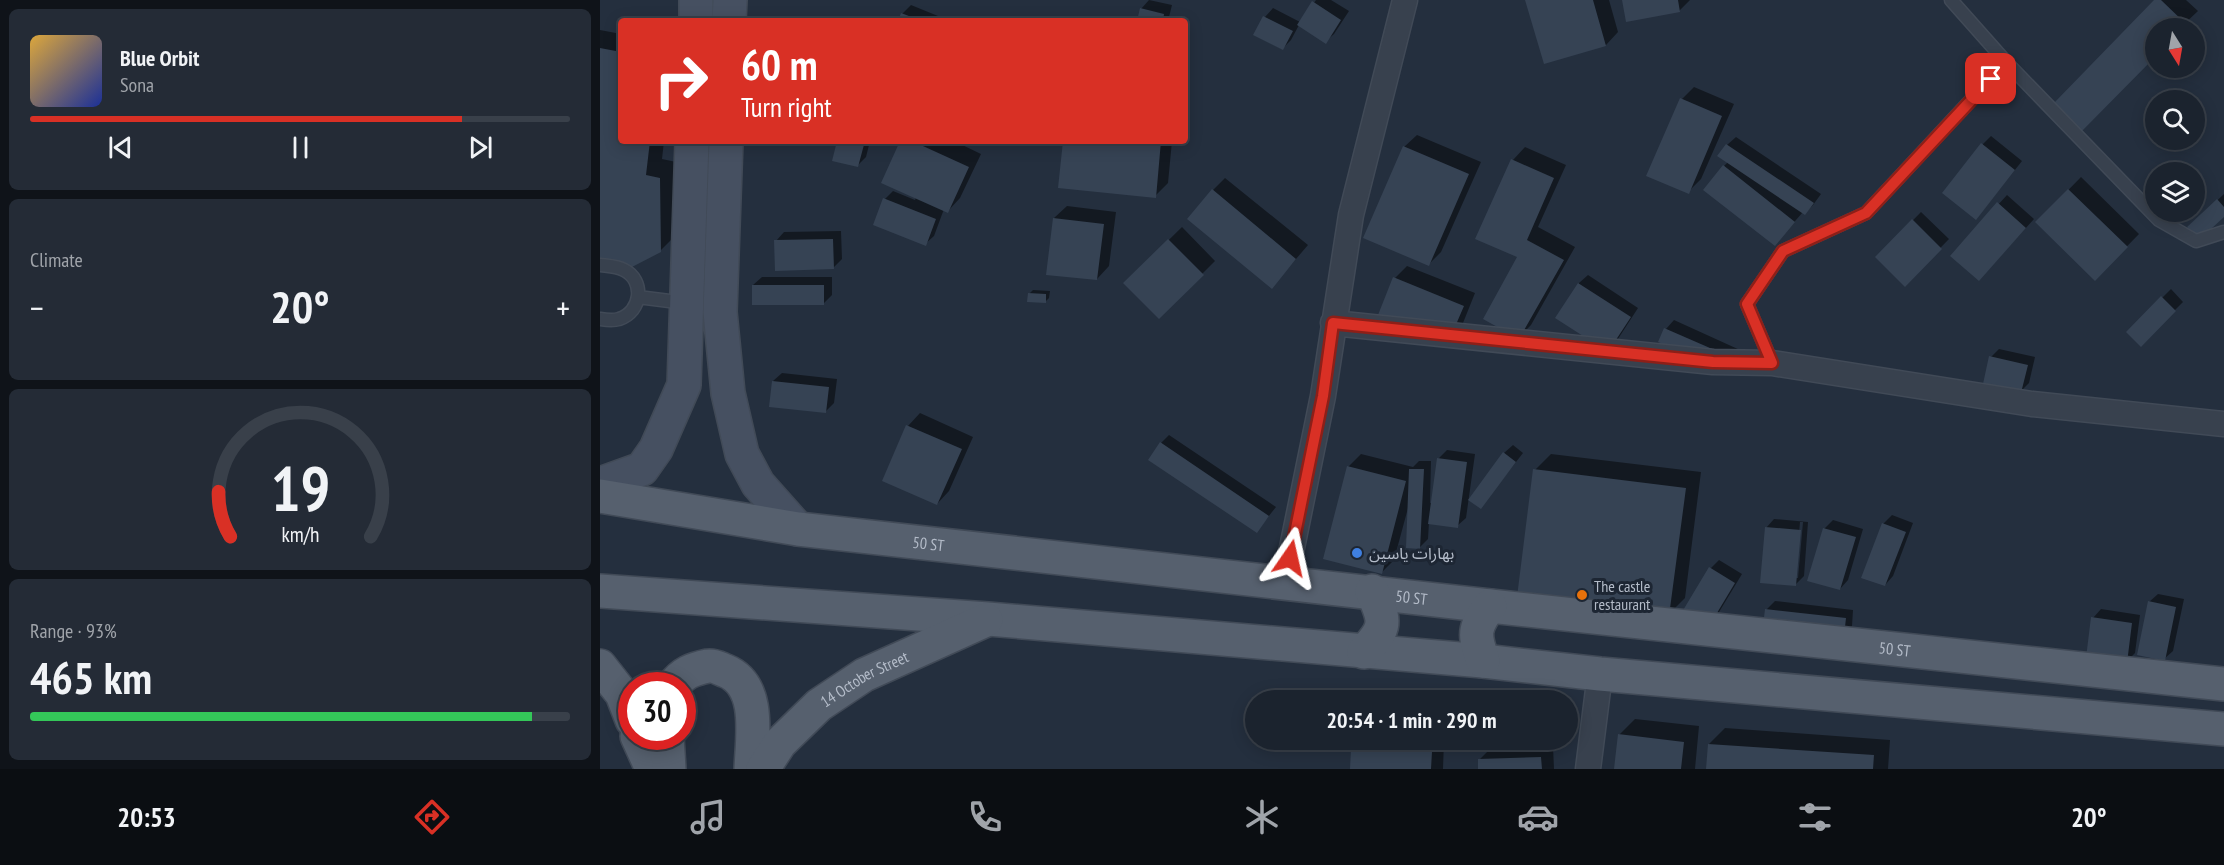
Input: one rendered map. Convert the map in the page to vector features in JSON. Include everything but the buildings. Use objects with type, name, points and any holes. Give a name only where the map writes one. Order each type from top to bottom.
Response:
[{"type":"main road","points":[[696,0],[696,18]]},
{"type":"main road","points":[[729,18],[730,0]]},
{"type":"main road","points":[[600,484],[642,469],[656,449],[684,385],[692,144]]},
{"type":"main road","points":[[726,144],[720,312],[728,393],[742,454],[758,484],[798,529]]},
{"type":"main road","name":"50 ST","points":[[600,496],[798,529],[2224,684]]},
{"type":"main road","points":[[600,591],[988,619],[1483,661],[1600,674],[2224,729]]},
{"type":"main road","points":[[1364,652],[1380,634],[1382,613],[1372,591]]},
{"type":"main road","points":[[1483,661],[1477,641],[1479,621],[1490,606]]},
{"type":"main road","name":"14 October Street","points":[[763,769],[788,735],[819,705],[864,675],[988,619]]},
{"type":"main road","points":[[600,666],[618,689]]},
{"type":"main road","points":[[687,672],[713,666],[733,674],[748,693],[753,712],[751,769]]},
{"type":"main road","points":[[643,750],[652,769]]},
{"type":"main road","points":[[668,750],[669,769]]},
{"type":"street","points":[[1286,582],[1323,396],[1351,215],[1405,0]]},
{"type":"street","points":[[1333,323],[1713,362],[1772,363],[2032,404],[2224,424]]},
{"type":"street","points":[[1588,769],[1600,674]]},
{"type":"lane","points":[[1951,0],[2006,62],[2159,220],[2196,241],[2224,232]]},
{"type":"lane","points":[[1772,363],[1747,304],[1783,251],[1866,213],[2006,62]]},
{"type":"lane","points":[[600,265],[625,270],[633,277],[638,287],[639,297],[635,307],[628,315],[619,320],[600,319]]},
{"type":"lane","points":[[639,297],[687,303]]},
{"type":"place","name":"بهارات ياسين","points":[[1357,553]]},
{"type":"place","name":"The castle restaurant","points":[[1582,595]]},
{"type":"route","points":[[1290,558],[1323,396],[1333,323],[1713,362],[1772,363],[1747,304],[1783,251],[1866,213],[1991,79]]}]
